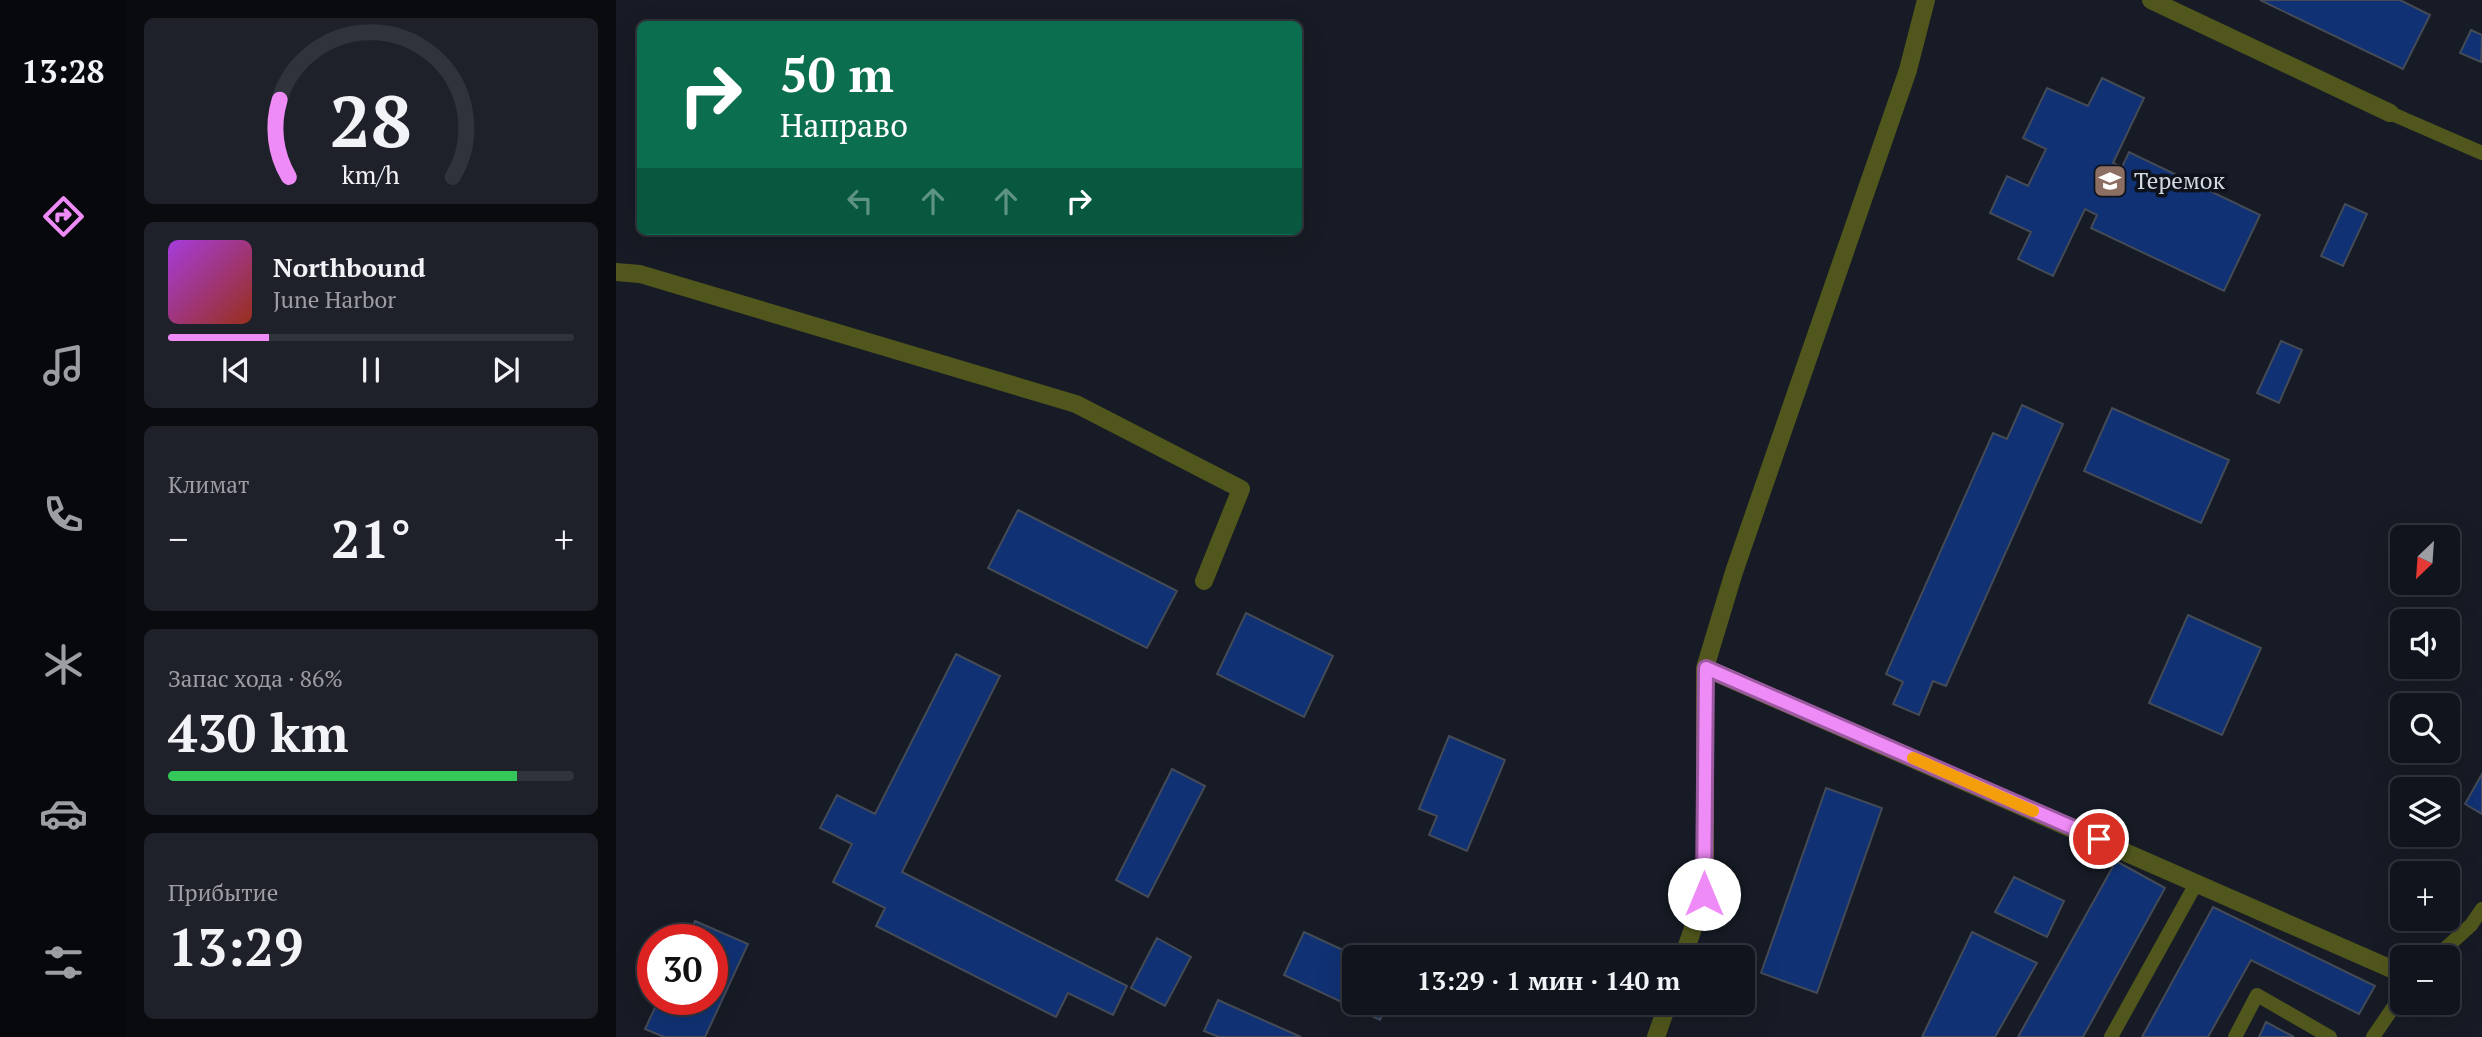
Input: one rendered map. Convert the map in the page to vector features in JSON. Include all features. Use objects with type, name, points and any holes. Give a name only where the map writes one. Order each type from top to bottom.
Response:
[{"type":"street","points":[[1687,945],[1704,894],[1706,668],[1734,572],[1908,70],[1926,0]]},
{"type":"street","points":[[2151,0],[2390,113]]},
{"type":"street","points":[[616,272],[640,274],[1076,404],[1241,489],[1204,581]]},
{"type":"street","points":[[1706,668],[2390,968]]},
{"type":"street","points":[[1656,1037],[1664,1015]]},
{"type":"lane","points":[[2390,113],[2482,153]]},
{"type":"lane","points":[[2111,1037],[2197,882]]},
{"type":"lane","points":[[2449,945],[2471,925],[2482,909]]},
{"type":"lane","points":[[2235,1037],[2257,995],[2330,1037]]},
{"type":"lane","points":[[2373,1037],[2390,1012]]},
{"type":"building","points":[[2260,0],[2400,0],[2430,15],[2403,69]]},
{"type":"building","points":[[2471,30],[2482,35],[2481,62],[2460,53]]},
{"type":"building","name":"Теремок","points":[[2102,78],[2144,98],[2113,163],[2122,167],[2129,152],[2260,215],[2224,291],[2091,228],[2097,215],[2085,209],[2053,276],[2018,259],[2031,232],[1990,213],[2007,176],[2028,186],[2046,149],[2023,138],[2047,88],[2088,106]]},
{"type":"building","points":[[2345,204],[2367,214],[2343,266],[2321,256]]},
{"type":"building","points":[[2281,341],[2302,350],[2279,403],[2257,393]]},
{"type":"building","points":[[2022,405],[2063,424],[1946,686],[1933,681],[1919,715],[1893,704],[1903,682],[1886,674],[1993,433],[2007,439]]},
{"type":"building","points":[[2112,408],[2229,460],[2201,523],[2084,471]]},
{"type":"building","points":[[1018,510],[1177,591],[1147,648],[988,568]]},
{"type":"building","points":[[1246,613],[1333,656],[1304,717],[1217,674]]},
{"type":"building","points":[[2188,615],[2261,648],[2222,735],[2149,703]]},
{"type":"building","points":[[956,654],[1000,676],[902,872],[1127,986],[1113,1015],[1068,993],[1056,1017],[876,926],[885,908],[833,882],[852,844],[820,828],[837,795],[875,814]]},
{"type":"building","points":[[1449,736],[1505,760],[1467,851],[1429,835],[1437,816],[1419,809]]},
{"type":"building","points":[[1172,769],[1205,786],[1148,897],[1116,880]]},
{"type":"building","points":[[2482,774],[2482,814],[2465,804]]},
{"type":"building","points":[[1826,788],[1882,808],[1817,993],[1761,973]]},
{"type":"building","points":[[2116,861],[2165,888],[2083,1037],[2018,1037]]},
{"type":"building","points":[[2014,877],[2064,901],[2047,937],[1995,912]]},
{"type":"building","points":[[2213,907],[2375,986],[2359,1014],[2251,960],[2208,1037],[2142,1037]]},
{"type":"building","points":[[1304,932],[1342,950],[1342,1002],[1284,975]]},
{"type":"building","points":[[1972,932],[2037,963],[1995,1037],[1922,1037]]},
{"type":"building","points":[[728,935],[748,944],[728,987]]},
{"type":"building","points":[[1157,938],[1191,957],[1165,1006],[1131,988]]},
{"type":"building","points":[[1218,1000],[1301,1037],[1219,1037],[1204,1031]]},
{"type":"building","points":[[652,1015],[715,1015],[705,1037],[664,1037],[645,1029]]},
{"type":"building","points":[[1369,1015],[1382,1015],[1380,1020]]},
{"type":"building","points":[[2266,1022],[2294,1037],[2259,1037]]},
{"type":"slow traffic","points":[[1913,758],[2033,811]]},
{"type":"place","name":"Теремок","points":[[2110,181]]},
{"type":"route","points":[[1704,894],[1706,668],[2099,839]]}]
